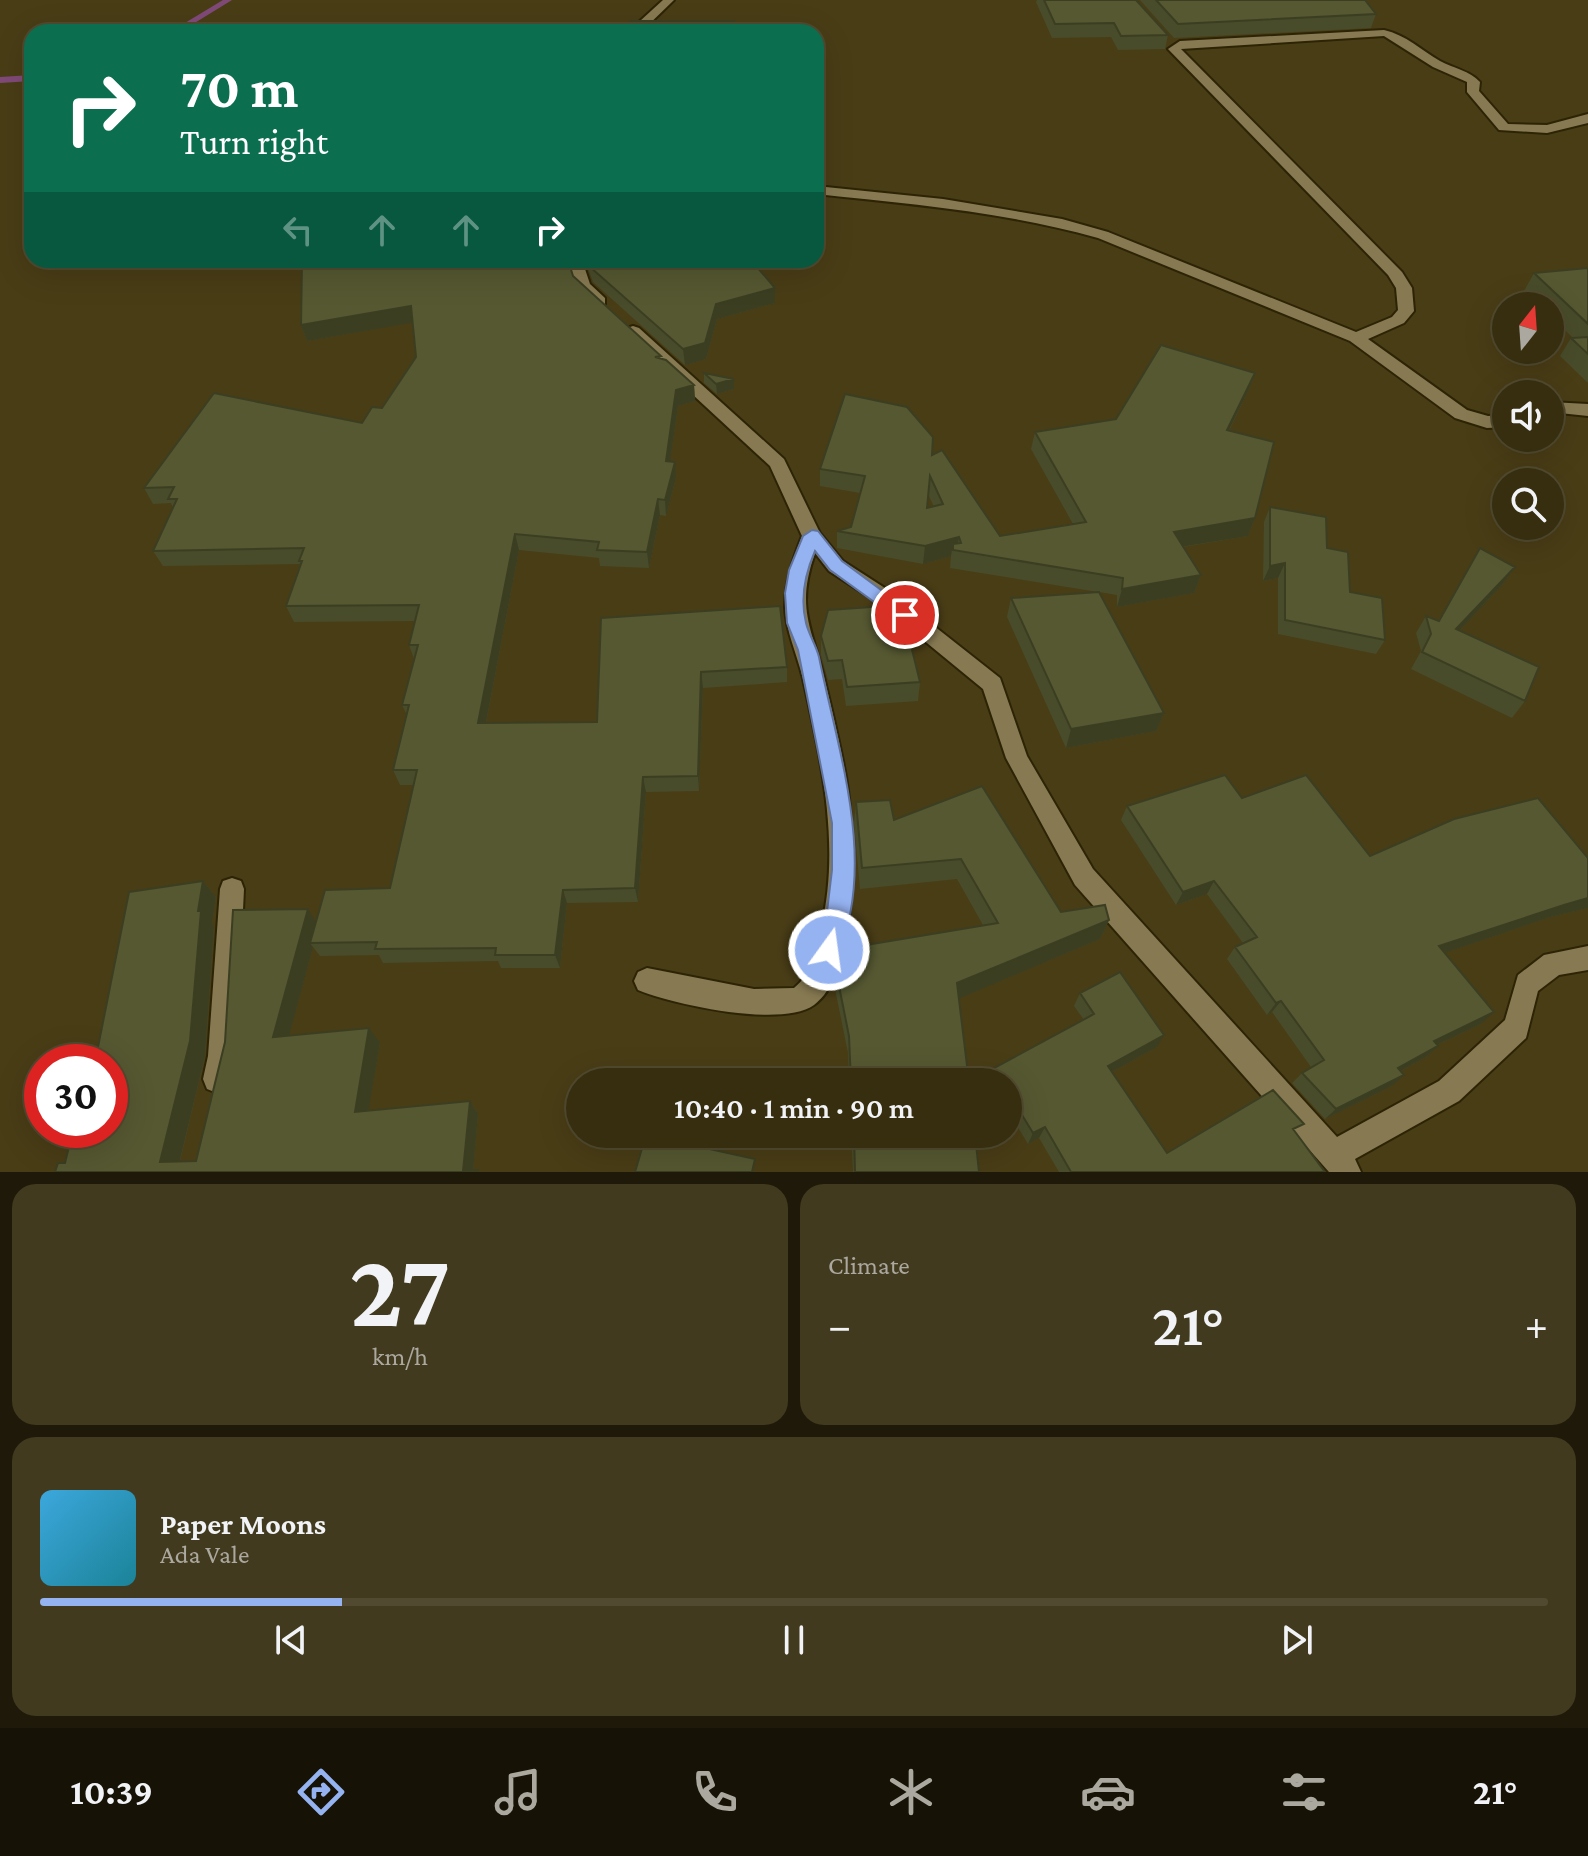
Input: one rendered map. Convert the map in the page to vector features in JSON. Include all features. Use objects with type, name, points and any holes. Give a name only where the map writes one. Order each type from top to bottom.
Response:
[{"type":"street","points":[[643,24],[669,0]]},
{"type":"street","points":[[1356,338],[1398,320],[1406,311],[1404,288],[1394,272],[1169,44],[1384,33],[1395,36],[1437,64],[1471,79],[1474,82],[1473,92],[1504,127],[1533,131],[1588,118]]},
{"type":"street","points":[[824,191],[943,203],[1057,222],[1103,235],[1356,338],[1461,414],[1492,422]]},
{"type":"street","points":[[577,268],[583,286],[778,463],[812,536],[836,566],[884,597],[992,684],[1017,758],[1084,877],[1340,1163],[1449,1091],[1516,1028],[1527,984],[1553,964],[1588,958]]},
{"type":"street","points":[[1564,408],[1588,410]]},
{"type":"street","points":[[647,981],[761,1002],[787,1003],[808,995],[820,979],[837,920],[843,870],[842,823],[834,771],[808,650],[797,623],[795,593],[798,570],[812,536]]},
{"type":"street","points":[[212,1099],[222,1056],[232,889]]},
{"type":"building","points":[[1044,0],[1136,0],[1168,35],[1121,36],[1114,23],[1055,24]]},
{"type":"building","points":[[1156,0],[1365,0],[1376,14],[1178,24]]},
{"type":"building","points":[[631,21],[734,21],[733,24],[628,24]]},
{"type":"building","points":[[302,268],[570,268],[573,276],[661,356],[655,357],[666,360],[694,385],[676,390],[666,461],[675,462],[665,500],[658,499],[647,552],[597,550],[599,542],[515,534],[478,723],[597,722],[601,618],[780,606],[787,667],[701,672],[698,776],[643,777],[635,888],[563,890],[555,955],[495,955],[496,948],[375,949],[377,942],[310,943],[325,890],[390,888],[417,770],[393,770],[409,705],[402,705],[418,645],[409,645],[419,605],[286,606],[304,548],[153,551],[177,499],[168,499],[174,487],[144,488],[214,393],[362,423],[372,407],[382,408],[416,357],[411,306],[301,325]]},
{"type":"building","points":[[591,268],[758,268],[775,288],[716,304],[705,343],[683,349]]},
{"type":"building","points":[[1588,268],[1588,324],[1564,301],[1564,292],[1554,292],[1534,273]]},
{"type":"building","points":[[1588,337],[1588,354],[1571,338]]},
{"type":"building","points":[[1161,345],[1255,373],[1227,430],[1274,442],[1255,518],[1174,532],[1201,575],[1122,589],[1123,578],[953,550],[953,544],[961,543],[959,537],[925,546],[837,531],[851,527],[865,476],[820,469],[845,394],[907,407],[933,437],[932,455],[942,450],[1000,536],[1086,522],[1035,432],[1116,419]],"holes":[[[930,476],[943,504],[927,508]]]},
{"type":"building","points":[[704,373],[734,379],[716,384]]},
{"type":"building","points":[[1270,507],[1326,517],[1327,548],[1348,552],[1350,592],[1382,598],[1385,640],[1285,620],[1285,563],[1270,566]]},
{"type":"building","points":[[1480,548],[1515,567],[1456,629],[1539,667],[1525,701],[1422,652],[1431,634],[1426,616],[1439,621]]},
{"type":"building","points":[[1099,592],[1164,713],[1071,729],[1011,598]]},
{"type":"building","points":[[901,605],[920,682],[847,687],[842,660],[828,661],[821,636],[828,610]]},
{"type":"building","points":[[1225,775],[1242,798],[1306,775],[1370,856],[1454,819],[1538,798],[1588,858],[1588,898],[1439,946],[1494,1012],[1434,1041],[1438,1046],[1398,1068],[1404,1075],[1336,1109],[1302,1073],[1324,1060],[1281,1001],[1276,1003],[1235,947],[1257,937],[1214,881],[1183,892],[1127,806]]},
{"type":"building","points":[[982,786],[1061,912],[1105,905],[1109,920],[957,983],[967,1068],[850,1068],[849,1036],[835,966],[842,949],[998,923],[961,859],[862,868],[856,802],[890,800],[894,820]]},
{"type":"building","points":[[203,881],[198,911],[201,911],[190,1041],[160,1162],[196,1161],[225,1042],[233,910],[308,909],[273,1037],[369,1028],[355,1112],[470,1101],[463,1171],[478,1172],[55,1172],[58,1163],[65,1163],[69,1148],[128,1148],[128,1044],[99,1044],[129,892]]},
{"type":"building","points":[[1120,972],[1164,1035],[1108,1066],[1167,1153],[1273,1090],[1304,1124],[1293,1129],[1325,1172],[1071,1172],[1045,1127],[1033,1133],[1022,1115],[1022,1068],[994,1068],[1094,1014],[1080,993]]},
{"type":"building","points":[[642,1148],[705,1148],[755,1159],[752,1172],[635,1172]]},
{"type":"building","points":[[854,1148],[976,1148],[979,1172],[855,1172]]},
{"type":"waterway","points":[[188,24],[228,0]]},
{"type":"waterway","points":[[0,80],[24,78]]},
{"type":"route","points":[[829,950],[837,920],[843,870],[842,823],[808,650],[797,623],[795,593],[798,570],[812,536],[836,566],[884,597],[905,615]]}]
